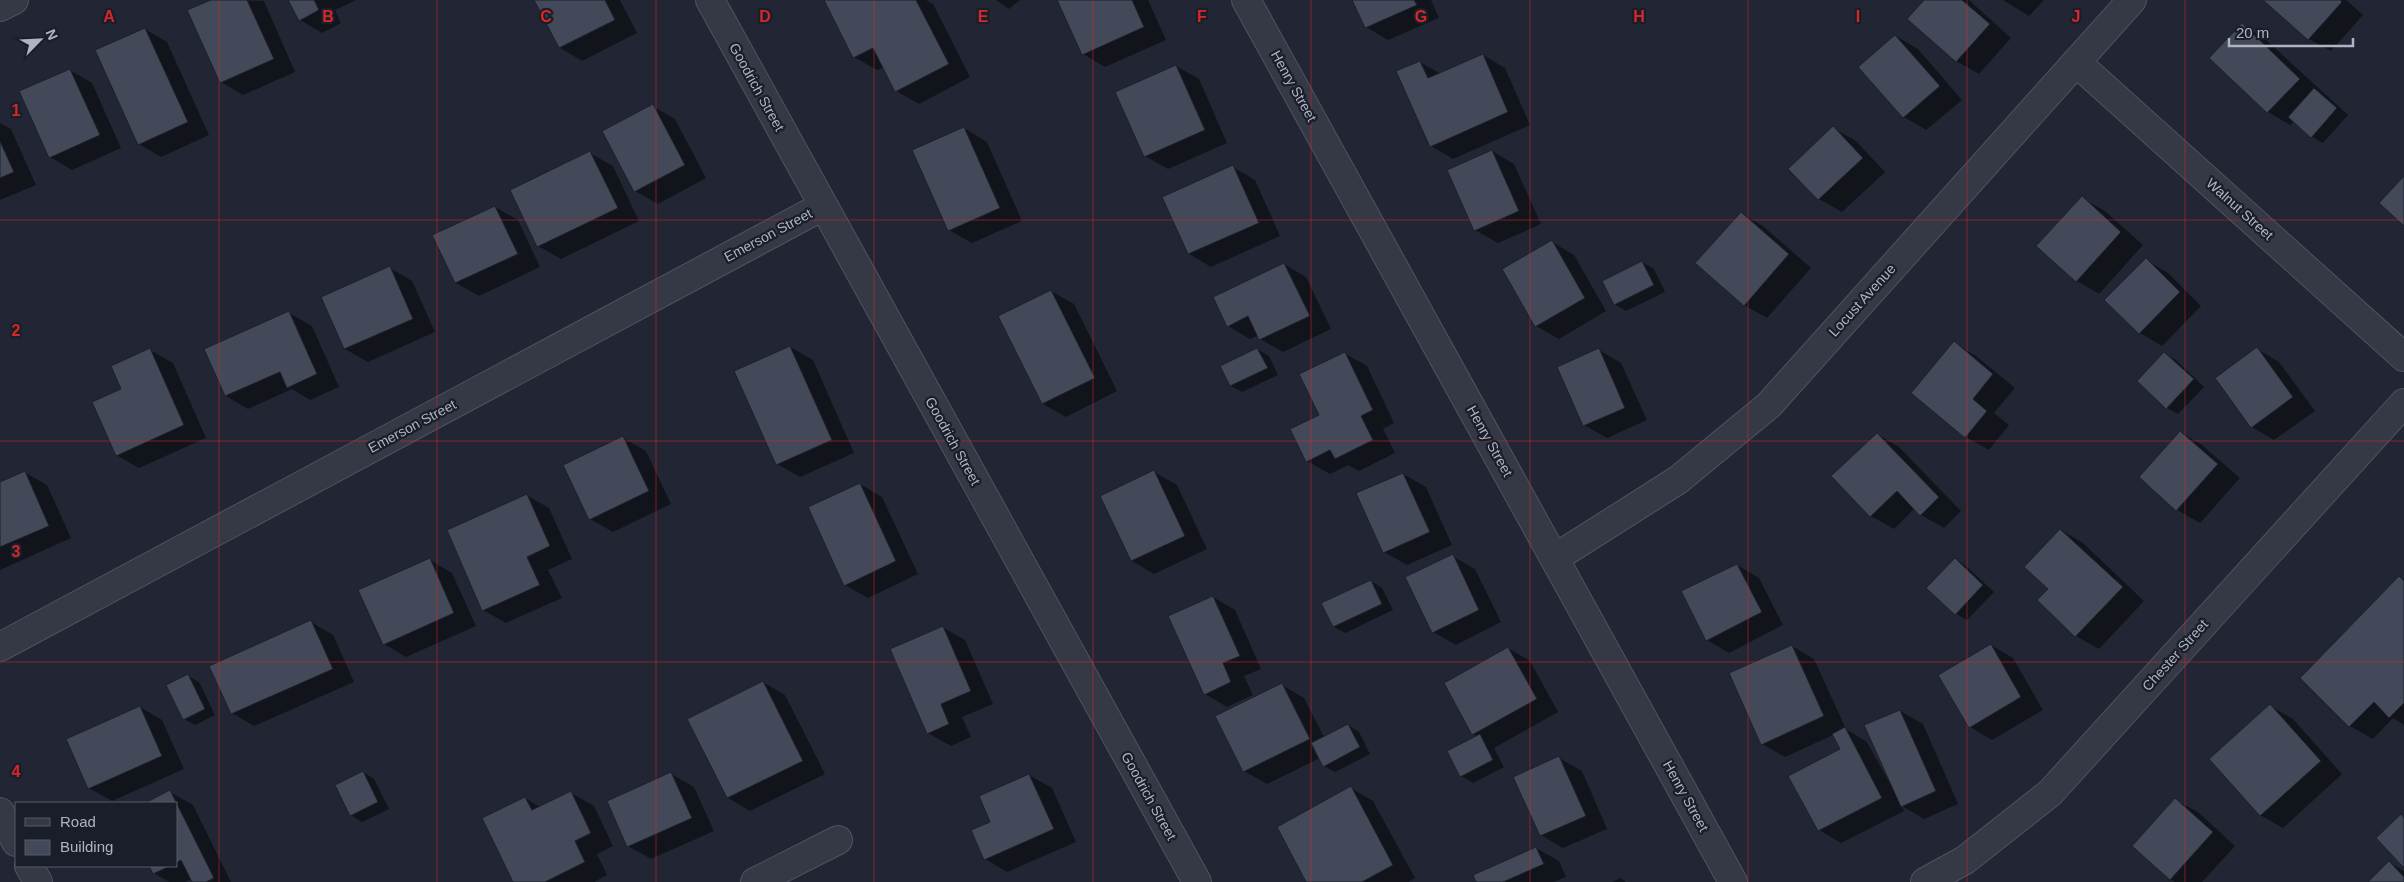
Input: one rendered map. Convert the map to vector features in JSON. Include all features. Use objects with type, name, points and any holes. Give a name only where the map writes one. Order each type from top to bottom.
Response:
[{"type":"street","points":[[0,7],[14,0]]},
{"type":"street","name":"Goodrich Street","points":[[710,0],[1197,882]]},
{"type":"street","name":"Henry Street","points":[[1246,0],[1733,882]]},
{"type":"street","name":"Locust Avenue","points":[[1555,558],[1678,480],[1769,405],[2132,0]]},
{"type":"street","name":"Walnut Street","points":[[2076,62],[2404,357]]},
{"type":"street","name":"Emerson Street","points":[[0,647],[823,206]]},
{"type":"street","name":"Chester Street","points":[[1925,882],[1965,860],[2050,793],[2404,403]]},
{"type":"street","points":[[0,812],[15,840]]},
{"type":"street","points":[[755,882],[838,840]]},
{"type":"street","points":[[30,867],[38,882]]},
{"type":"building","points":[[211,0],[247,0],[274,59],[220,83],[187,10]]},
{"type":"building","points":[[288,0],[314,0],[319,10],[299,21]]},
{"type":"building","points":[[534,0],[605,0],[615,20],[559,48]]},
{"type":"building","points":[[824,0],[916,0],[949,64],[895,92],[873,48],[853,58]]},
{"type":"building","points":[[1057,0],[1132,0],[1144,27],[1082,55]]},
{"type":"building","points":[[1352,0],[1414,0],[1417,5],[1365,28]]},
{"type":"building","points":[[1924,0],[1962,0],[1990,24],[1956,62],[1907,19]]},
{"type":"building","points":[[2263,0],[2340,0],[2342,2],[2308,40]]},
{"type":"building","points":[[2242,23],[2300,79],[2267,113],[2209,58]]},
{"type":"building","points":[[145,28],[188,122],[138,145],[95,50]]},
{"type":"building","points":[[1895,35],[1940,86],[1903,118],[1858,67]]},
{"type":"building","points":[[1483,54],[1508,112],[1430,147],[1396,71],[1420,61],[1428,78]]},
{"type":"building","points":[[1176,65],[1205,130],[1144,157],[1115,92]]},
{"type":"building","points":[[70,69],[100,135],[49,158],[19,91]]},
{"type":"building","points":[[2314,88],[2337,108],[2311,138],[2288,117]]},
{"type":"building","points":[[653,104],[685,165],[634,192],[602,131]]},
{"type":"building","points":[[1833,126],[1863,158],[1818,200],[1788,169]]},
{"type":"building","points":[[964,127],[1000,208],[948,231],[912,150]]},
{"type":"building","points":[[0,141],[14,172],[0,178]]},
{"type":"building","points":[[1492,150],[1519,211],[1474,231],[1447,170]]},
{"type":"building","points":[[590,151],[618,208],[537,247],[510,190]]},
{"type":"building","points":[[1233,165],[1259,223],[1188,254],[1162,197]]},
{"type":"building","points":[[2404,176],[2404,226],[2379,203]]},
{"type":"building","points":[[2082,196],[2121,232],[2076,282],[2036,246]]},
{"type":"building","points":[[495,206],[518,254],[455,283],[432,235]]},
{"type":"building","points":[[1741,212],[1789,254],[1744,306],[1695,263]]},
{"type":"building","points":[[1552,240],[1585,298],[1535,327],[1502,269]]},
{"type":"building","points":[[2146,258],[2180,292],[2139,334],[2104,300]]},
{"type":"building","points":[[1642,261],[1654,285],[1614,305],[1602,281]]},
{"type":"building","points":[[1284,263],[1310,316],[1259,340],[1248,316],[1227,327],[1213,297]]},
{"type":"building","points":[[390,266],[413,319],[344,349],[321,297]]},
{"type":"building","points":[[1051,290],[1095,378],[1042,404],[998,316]]},
{"type":"building","points":[[289,311],[317,374],[287,388],[280,372],[225,396],[204,349]]},
{"type":"building","points":[[1954,341],[1993,374],[1973,399],[1987,411],[1965,438],[1911,393]]},
{"type":"building","points":[[790,346],[832,440],[776,465],[734,371]]},
{"type":"building","points":[[2257,347],[2293,397],[2251,428],[2215,378]]},
{"type":"building","points":[[150,348],[184,425],[116,456],[92,402],[121,389],[111,366]]},
{"type":"building","points":[[1257,348],[1268,368],[1230,386],[1220,366]]},
{"type":"building","points":[[1599,348],[1625,408],[1583,426],[1557,367]]},
{"type":"building","points":[[1345,352],[1373,410],[1361,416],[1373,440],[1335,459],[1330,450],[1306,462],[1290,429],[1319,415],[1299,374]]},
{"type":"building","points":[[2164,352],[2194,379],[2166,409],[2137,381]]},
{"type":"building","points":[[2180,431],[2218,464],[2176,511],[2139,477]]},
{"type":"building","points":[[1877,433],[1939,497],[1920,516],[1897,491],[1870,517],[1831,476]]},
{"type":"building","points":[[623,436],[649,491],[589,520],[563,465]]},
{"type":"building","points":[[1154,470],[1185,536],[1131,561],[1100,496]]},
{"type":"building","points":[[25,471],[49,526],[0,547],[0,482]]},
{"type":"building","points":[[1403,473],[1430,532],[1383,553],[1356,493]]},
{"type":"building","points":[[860,483],[896,561],[844,586],[808,507]]},
{"type":"building","points":[[527,494],[550,546],[527,557],[540,585],[482,611],[447,530]]},
{"type":"building","points":[[2060,529],[2123,587],[2075,637],[2037,600],[2048,589],[2024,567]]},
{"type":"building","points":[[1453,554],[1479,610],[1432,633],[1405,577]]},
{"type":"building","points":[[430,558],[454,613],[383,645],[358,590]]},
{"type":"building","points":[[1955,558],[1983,585],[1955,615],[1926,588]]},
{"type":"building","points":[[1737,564],[1762,612],[1706,641],[1681,591]]},
{"type":"building","points":[[2399,576],[2404,581],[2404,703],[2389,718],[2374,702],[2349,727],[2300,678]]},
{"type":"building","points":[[1371,580],[1382,604],[1333,627],[1321,603]]},
{"type":"building","points":[[1213,596],[1240,656],[1223,663],[1231,682],[1204,695],[1168,616]]},
{"type":"building","points":[[311,620],[333,669],[231,714],[209,666]]},
{"type":"building","points":[[943,626],[971,691],[941,704],[949,724],[927,734],[890,649]]},
{"type":"building","points":[[1991,644],[2021,697],[1969,728],[1938,675]]},
{"type":"building","points":[[1792,645],[1824,716],[1761,745],[1729,673]]},
{"type":"building","points":[[1508,647],[1537,699],[1472,735],[1444,683]]},
{"type":"building","points":[[188,674],[205,709],[183,720],[166,685]]},
{"type":"building","points":[[763,681],[803,761],[727,798],[687,719]]},
{"type":"building","points":[[1282,683],[1310,739],[1243,772],[1215,716]]},
{"type":"building","points":[[2270,704],[2321,761],[2260,816],[2209,759]]},
{"type":"building","points":[[140,706],[162,756],[88,789],[66,739]]},
{"type":"building","points":[[1900,710],[1936,791],[1901,807],[1864,725]]},
{"type":"building","points":[[1348,724],[1360,747],[1323,767],[1311,743]]},
{"type":"building","points":[[1845,727],[1882,798],[1818,831],[1788,776],[1840,749],[1832,734]]},
{"type":"building","points":[[1480,734],[1493,760],[1460,777],[1447,751]]},
{"type":"building","points":[[1559,756],[1586,816],[1540,836],[1513,777]]},
{"type":"building","points":[[363,771],[378,802],[350,816],[335,785]]},
{"type":"building","points":[[671,772],[692,818],[627,847],[607,801]]},
{"type":"building","points":[[1029,774],[1054,829],[984,860],[971,830],[990,822],[979,796]]},
{"type":"building","points":[[1351,786],[1393,865],[1362,882],[1306,882],[1277,827]]},
{"type":"building","points":[[170,790],[176,802],[147,802]]},
{"type":"building","points":[[571,791],[591,833],[575,841],[585,862],[545,882],[513,882],[482,818],[525,797],[532,810]]},
{"type":"building","points":[[2175,798],[2213,832],[2170,880],[2132,846]]},
{"type":"building","points":[[178,806],[214,878],[206,882],[192,882],[181,860],[178,862]]},
{"type":"building","points":[[2401,814],[2404,818],[2404,868],[2376,838]]},
{"type":"building","points":[[1536,847],[1544,864],[1503,882],[1476,882],[1473,875]]},
{"type":"building","points":[[2389,861],[2404,877],[2404,882],[2368,882]]},
{"type":"building","points":[[150,867],[168,867],[153,874]]}]
